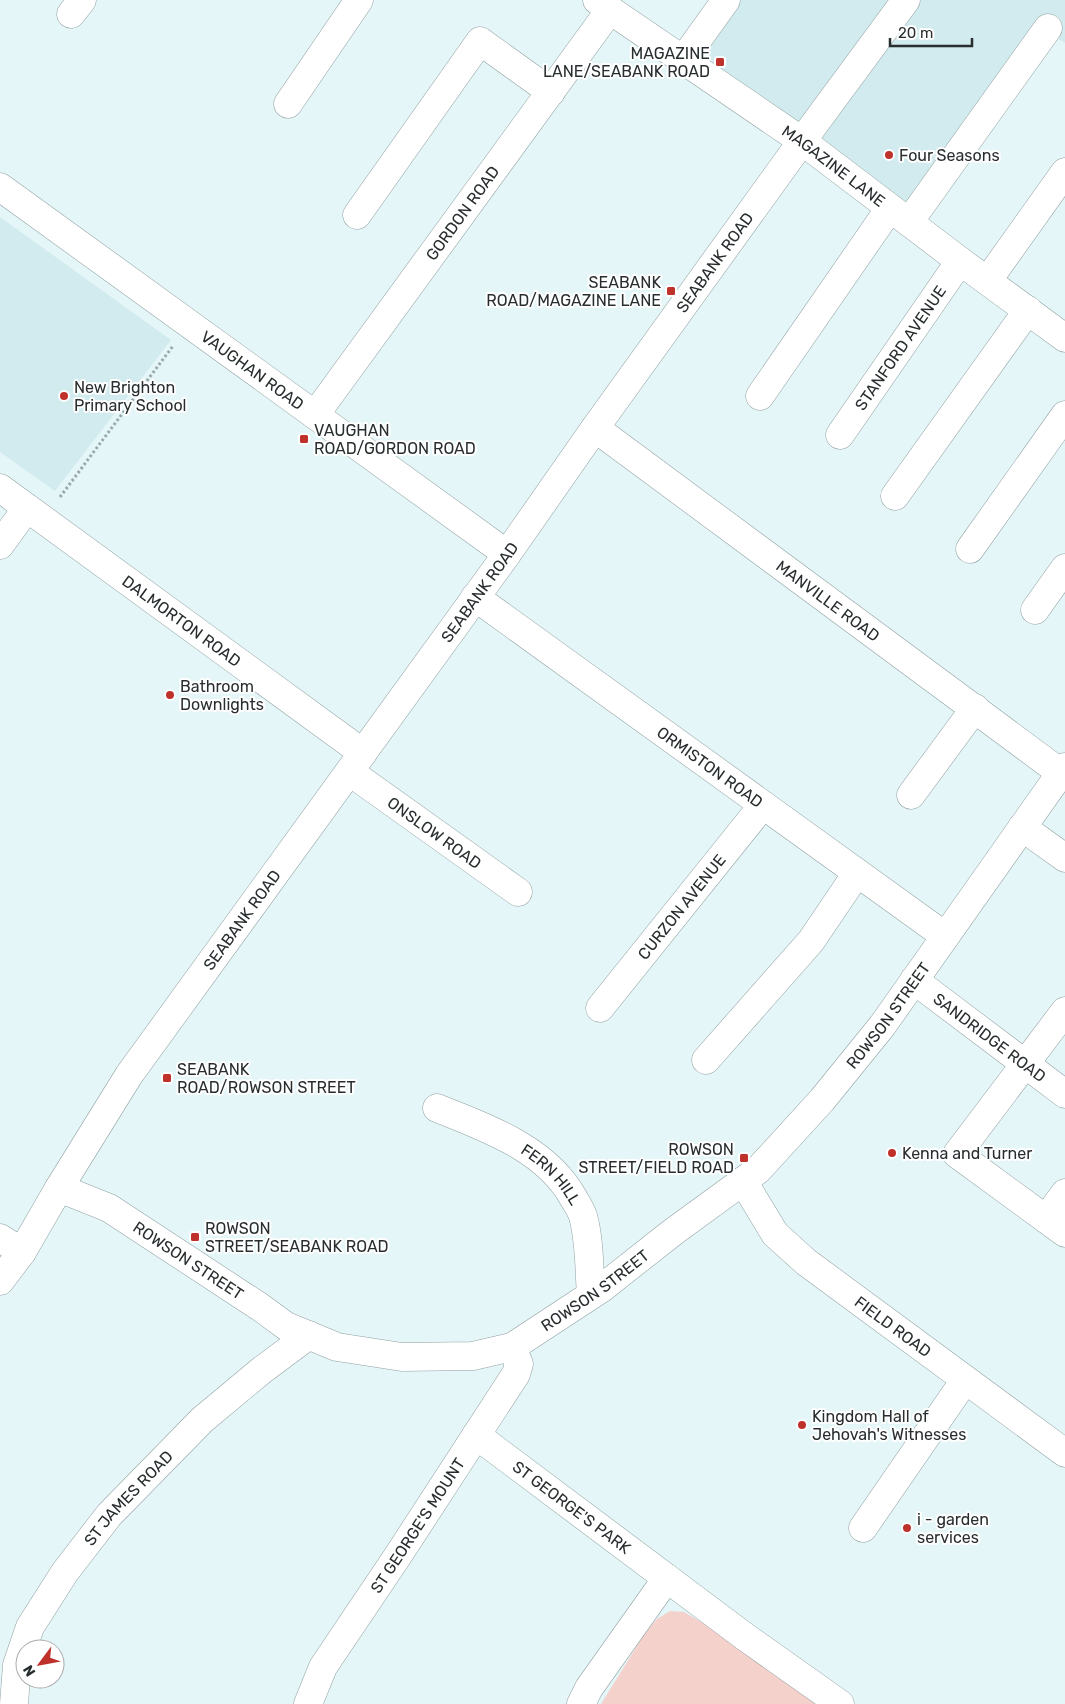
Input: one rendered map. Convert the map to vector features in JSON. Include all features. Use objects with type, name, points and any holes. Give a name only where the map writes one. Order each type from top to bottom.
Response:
[{"type":"street","points":[[288,104],[359,0]]},
{"type":"street","points":[[683,60],[726,0]]},
{"type":"street","name":"SEABANK ROAD","points":[[59,1188],[129,1075],[507,554],[595,428],[802,141],[906,0]]},
{"type":"street","name":"MAGAZINE LANE","points":[[604,5],[802,141],[1065,338]]},
{"type":"street","name":"GORDON ROAD","points":[[315,415],[550,92],[604,5]]},
{"type":"street","points":[[760,396],[1048,28]]},
{"type":"street","points":[[357,215],[480,41],[550,92]]},
{"type":"street","points":[[988,280],[1065,172]]},
{"type":"street","name":"VAUGHAN ROAD","points":[[0,187],[507,554]]},
{"type":"street","name":"STANFORD AVENUE","points":[[840,435],[960,261]]},
{"type":"street","points":[[896,496],[1028,310]]},
{"type":"street","points":[[970,549],[1065,415]]},
{"type":"street","name":"MANVILLE ROAD","points":[[595,428],[975,708],[1063,770]]},
{"type":"street","name":"DALMORTON ROAD","points":[[0,488],[356,763]]},
{"type":"street","points":[[0,545],[35,514]]},
{"type":"street","points":[[1035,610],[1065,568]]},
{"type":"street","name":"ORMISTON ROAD","points":[[475,597],[944,936]]},
{"type":"street","points":[[911,796],[975,708]]},
{"type":"street","name":"ONSLOW ROAD","points":[[356,763],[518,892]]},
{"type":"street","name":"ROWSON STREET","points":[[59,1188],[109,1208],[286,1326],[337,1347],[402,1358],[473,1356],[512,1347],[591,1296],[758,1170],[822,1100],[882,1026],[1063,770]]},
{"type":"street","name":"CURZON AVENUE","points":[[600,1008],[763,805]]},
{"type":"street","points":[[1022,827],[1065,858]]},
{"type":"street","points":[[706,1060],[811,941],[858,873]]},
{"type":"street","name":"SANDRIDGE ROAD","points":[[914,980],[1065,1094]]},
{"type":"street","points":[[1065,1011],[957,1154],[1055,1226],[1065,1193]]},
{"type":"street","name":"FERN HILL","points":[[438,1108],[495,1131],[541,1159],[569,1188],[582,1214],[588,1241],[591,1296]]},
{"type":"street","name":"FIELD ROAD","points":[[743,1181],[775,1234],[806,1262],[1065,1453]]},
{"type":"street","points":[[0,1281],[11,1245],[59,1188]]},
{"type":"street","name":"ST JAMES ROAD","points":[[14,1704],[17,1665],[30,1627],[65,1572],[109,1515],[202,1420],[262,1370],[309,1335]]},
{"type":"street","name":"ST GEORGE'S MOUNT","points":[[308,1704],[322,1667],[399,1554],[516,1374],[519,1364],[512,1347]]},
{"type":"street","points":[[862,1528],[965,1380]]},
{"type":"street","name":"ST GEORGE'S PARK","points":[[476,1435],[752,1642],[840,1704]]},
{"type":"street","points":[[581,1704],[589,1688],[667,1578]]},
{"type":"path","points":[[35,514],[189,324]]},
{"type":"shaded area","points":[[734,0],[1065,0],[1065,43],[1050,34],[918,217],[695,54]]},
{"type":"shaded area","name":"New Brighton Primary School","points":[[0,217],[171,340],[55,491],[0,452]]},
{"type":"shaded area","points":[[670,1611],[684,1612],[718,1632],[817,1704],[601,1704],[645,1633],[657,1619]]},
{"type":"place","name":"MAGAZINE LANE/SEABANK ROAD","points":[[720,62]]},
{"type":"place","name":"Four Seasons","points":[[889,155]]},
{"type":"place","name":"SEABANK ROAD/MAGAZINE LANE","points":[[671,291]]},
{"type":"place","name":"New Brighton Primary School","points":[[64,396]]},
{"type":"place","name":"VAUGHAN ROAD/GORDON ROAD","points":[[304,439]]},
{"type":"place","name":"Bathroom Downlights","points":[[170,695]]},
{"type":"place","name":"SEABANK ROAD/ROWSON STREET","points":[[167,1078]]},
{"type":"place","name":"Kenna and Turner","points":[[892,1153]]},
{"type":"place","name":"ROWSON STREET/FIELD ROAD","points":[[744,1158]]},
{"type":"place","name":"ROWSON STREET/SEABANK ROAD","points":[[195,1237]]},
{"type":"place","name":"Kingdom Hall of Jehovah's Witnesses","points":[[802,1425]]},
{"type":"place","name":"i - garden services","points":[[907,1528]]}]
